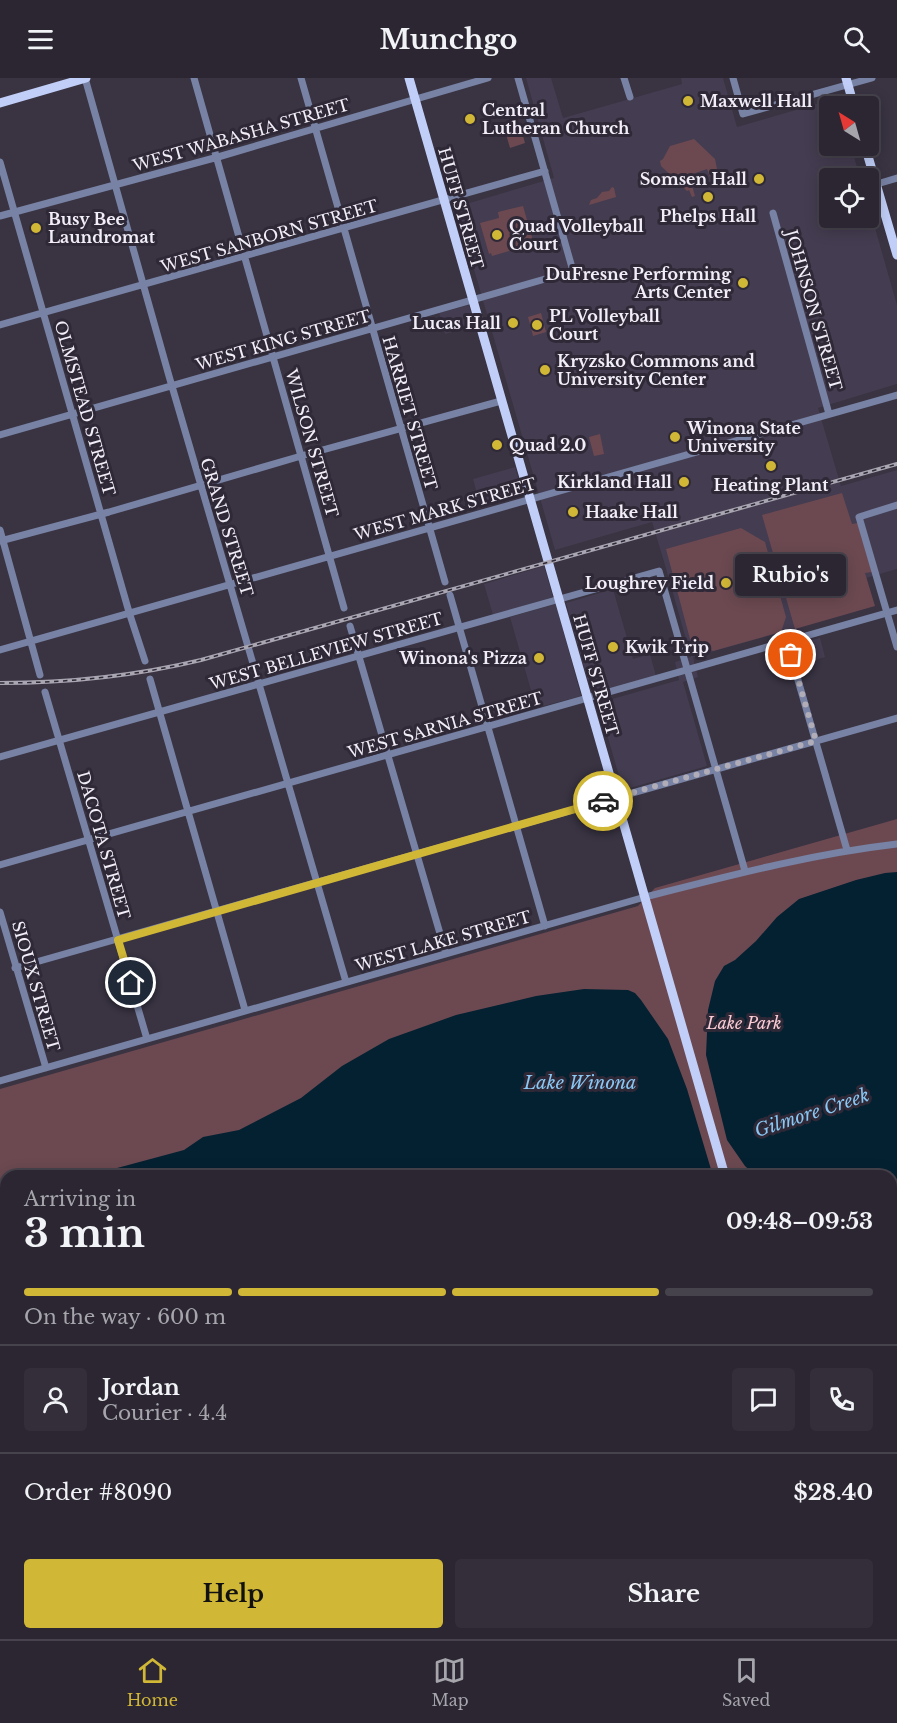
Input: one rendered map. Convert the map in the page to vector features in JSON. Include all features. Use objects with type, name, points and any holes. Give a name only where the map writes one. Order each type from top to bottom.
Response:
[{"type":"main road","points":[[0,102],[85,78]]},
{"type":"main road","name":"HUFF STREET","points":[[409,78],[723,1170]]},
{"type":"main road","points":[[879,191],[897,255]]},
{"type":"street","name":"GRAND STREET","points":[[85,78],[143,286],[346,982]]},
{"type":"street","name":"WILSON STREET","points":[[194,78],[344,608]]},
{"type":"street","name":"HARRIET STREET","points":[[301,78],[445,582]]},
{"type":"street","name":"WEST WABASHA STREET","points":[[0,216],[218,157],[488,78]]},
{"type":"street","points":[[518,78],[545,171]]},
{"type":"street","points":[[624,78],[630,98]]},
{"type":"street","points":[[733,78],[743,114],[847,82],[872,78]]},
{"type":"street","name":"OLMSTEAD STREET","points":[[0,162],[144,660]]},
{"type":"street","name":"WEST SANBORN STREET","points":[[0,325],[545,171]]},
{"type":"street","name":"WEST KING STREET","points":[[0,435],[573,271],[545,171]]},
{"type":"street","points":[[879,183],[897,178]]},
{"type":"street","name":"JOHNSON STREET","points":[[773,213],[830,414]]},
{"type":"street","name":"WEST MARK STREET","points":[[0,650],[897,395]]},
{"type":"street","points":[[2,541],[501,400]]},
{"type":"street","points":[[897,506],[859,517],[897,647]]},
{"type":"street","points":[[0,530],[40,675]]},
{"type":"street","name":"WEST BELLEVIEW STREET","points":[[0,757],[658,571],[688,670]]},
{"type":"street","points":[[450,595],[545,926]]},
{"type":"street","name":"WEST SARNIA STREET","points":[[0,865],[897,610]]},
{"type":"street","points":[[350,626],[446,954]]},
{"type":"street","points":[[787,642],[847,850]]},
{"type":"street","points":[[688,670],[745,872]]},
{"type":"street","points":[[150,679],[246,1010]]},
{"type":"street","name":"DACOTA STREET","points":[[45,692],[147,1039]]},
{"type":"street","points":[[15,968],[418,856],[897,718]]},
{"type":"street","name":"WEST LAKE STREET","points":[[0,1081],[645,897],[847,850],[897,844]]},
{"type":"street","name":"SIOUX STREET","points":[[0,912],[46,1068]]},
{"type":"shaded area","name":"Winona State University","points":[[526,78],[551,78],[563,118],[682,84],[681,78],[723,78],[737,127],[819,103],[819,156],[854,156],[857,168],[819,168],[819,228],[875,228],[897,305],[897,384],[818,408],[841,486],[897,470],[897,569],[866,578],[873,606],[693,657],[698,677],[683,682],[707,766],[623,790],[598,703],[679,680],[675,662],[691,657],[665,565],[652,522],[555,550],[456,207],[554,178]]},
{"type":"shaded area","points":[[469,305],[475,326],[445,334],[439,313]]},
{"type":"shaded area","points":[[515,467],[523,495],[481,508],[473,479]]},
{"type":"shaded area","points":[[544,566],[553,597],[493,615],[484,584]]},
{"type":"shaded area","points":[[613,589],[633,659],[650,654],[656,676],[592,695],[566,603]]},
{"type":"shaded area","points":[[556,604],[581,696],[536,708],[510,617]]},
{"type":"shaded area","points":[[820,638],[825,657],[797,666],[791,646]]},
{"type":"green space","points":[[521,129],[525,143],[510,148],[506,134]]},
{"type":"green space","points":[[694,139],[715,159],[717,169],[710,177],[707,169],[687,176],[695,196],[692,197],[689,190],[687,191],[661,166],[660,161],[670,146]]},
{"type":"green space","points":[[612,187],[616,197],[589,205],[591,200],[597,198],[602,192],[609,191]]},
{"type":"green space","points":[[523,206],[534,244],[492,256],[491,253],[489,254],[480,223],[499,218],[498,212]]},
{"type":"green space","name":"PL Volleyball Court","points":[[541,313],[546,332],[533,336],[528,317]]},
{"type":"green space","points":[[600,434],[604,454],[594,456],[589,437]]},
{"type":"green space","points":[[842,493],[852,524],[858,523],[872,572],[865,573],[875,606],[795,629],[762,515]]},
{"type":"green space","name":"Loughrey Field","points":[[741,528],[765,542],[786,617],[781,632],[713,651],[690,639],[666,549]]},
{"type":"green space","name":"Lake Park","points":[[897,819],[897,1170],[0,1170],[0,1089],[638,906],[655,888]]},
{"type":"water","name":"Gilmore Creek","points":[[897,872],[897,1170],[749,1170],[727,1140],[706,1055],[708,1010],[715,981],[724,966],[735,960],[777,917],[799,899],[885,873]]},
{"type":"water","name":"Lake Winona","points":[[584,989],[628,990],[635,993],[668,1039],[687,1089],[711,1170],[110,1170],[184,1150],[203,1137],[239,1130],[301,1098],[342,1066],[389,1039],[456,1015],[536,996]]},
{"type":"railway","points":[[0,683],[101,678],[201,660],[897,464]]},
{"type":"way so far","points":[[603,801],[816,741],[791,655]]},
{"type":"place","name":"Maxwell Hall","points":[[688,101]]},
{"type":"place","name":"Central Lutheran Church","points":[[470,119]]},
{"type":"place","name":"Somsen Hall","points":[[759,179]]},
{"type":"place","name":"Phelps Hall","points":[[708,197]]},
{"type":"place","name":"Busy Bee Laundromat","points":[[36,228]]},
{"type":"place","name":"Quad Volleyball Court","points":[[497,235]]},
{"type":"place","name":"DuFresne Performing Arts Center","points":[[743,283]]},
{"type":"place","name":"Lucas Hall","points":[[513,323]]},
{"type":"place","name":"PL Volleyball Court","points":[[537,325]]},
{"type":"place","name":"Kryzsko Commons and University Center","points":[[545,370]]},
{"type":"place","name":"Winona State University","points":[[675,437]]},
{"type":"place","name":"Quad 2.0","points":[[497,445]]},
{"type":"place","name":"Heating Plant","points":[[771,466]]},
{"type":"place","name":"Kirkland Hall","points":[[684,482]]},
{"type":"place","name":"Haake Hall","points":[[573,512]]},
{"type":"place","name":"Loughrey Field","points":[[726,583]]},
{"type":"place","name":"Kwik Trip","points":[[613,647]]},
{"type":"place","name":"Rubio's","points":[[791,655]]},
{"type":"place","name":"Winona's Pizza","points":[[539,658]]},
{"type":"route","points":[[131,983],[118,940],[418,856],[603,801]]}]
